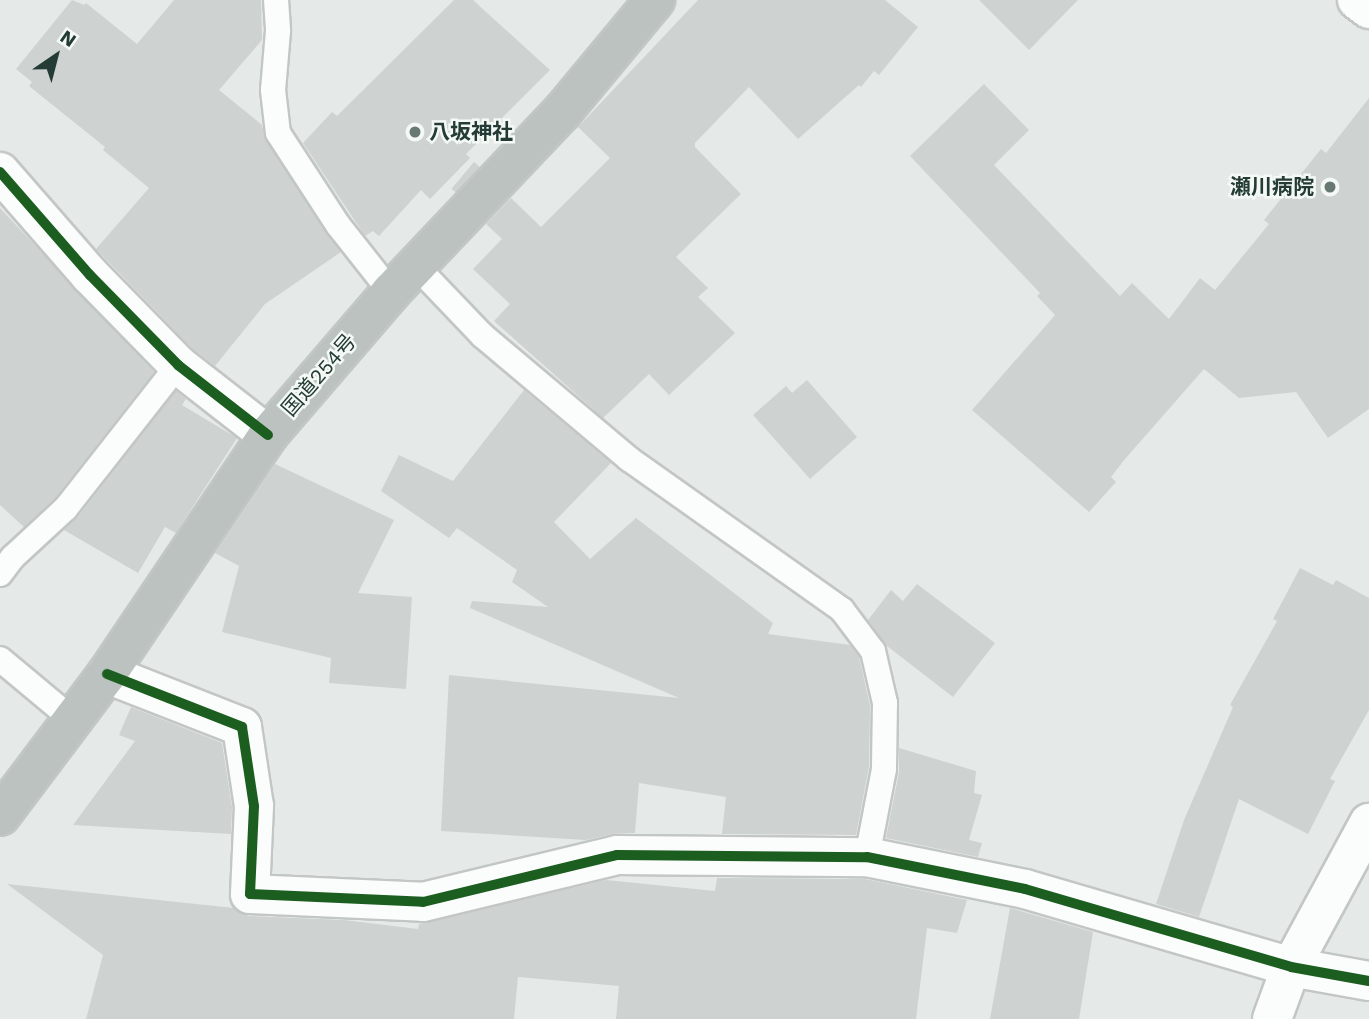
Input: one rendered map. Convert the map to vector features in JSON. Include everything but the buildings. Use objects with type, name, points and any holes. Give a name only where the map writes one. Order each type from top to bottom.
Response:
[{"type":"highway","name":"国道254号","points":[[0,816],[107,674],[268,435],[404,279],[562,113],[655,0]]},
{"type":"street","points":[[1357,0],[1369,9]]},
{"type":"street","points":[[0,172],[90,275],[178,365],[268,435]]},
{"type":"street","points":[[107,674],[242,727],[254,806],[250,894],[423,902],[617,855],[867,857],[1026,889],[1291,967],[1369,981]]},
{"type":"street","points":[[1272,1019],[1291,967],[1369,823]]},
{"type":"lane","points":[[276,0],[278,31],[273,90],[278,133],[338,225],[404,279],[483,335],[629,459],[842,610],[873,651],[885,703],[884,769],[867,857]]},
{"type":"lane","points":[[0,574],[13,556],[65,508],[178,365]]},
{"type":"lane","points":[[0,659],[72,719]]},
{"type":"cycle path","points":[[0,172],[90,275],[178,365],[268,435]]},
{"type":"cycle path","points":[[107,674],[242,727],[254,806],[250,894],[423,902],[617,855],[867,857],[1025,889],[1291,967],[1369,981]]},
{"type":"place","name":"八坂神社","points":[[415,132]]},
{"type":"place","name":"瀬川病院","points":[[1330,187]]}]
